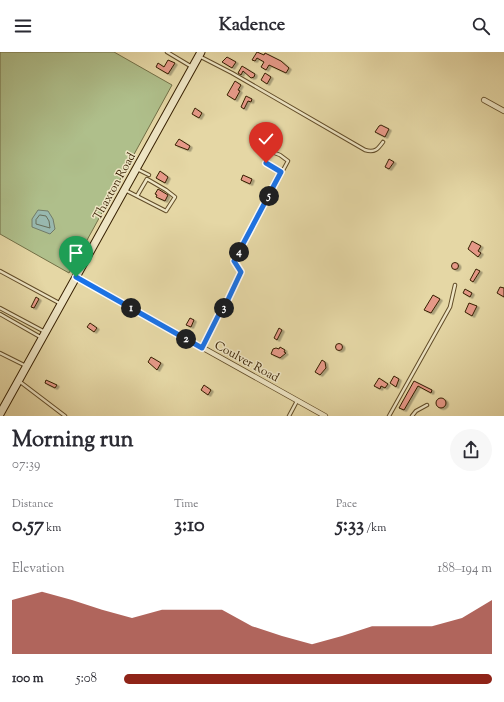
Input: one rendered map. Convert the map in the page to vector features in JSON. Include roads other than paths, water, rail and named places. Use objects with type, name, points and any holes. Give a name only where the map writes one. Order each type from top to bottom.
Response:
[{"type":"street","name":"Thaxton Road","points":[[0,414],[200,54]]},
{"type":"street","points":[[484,100],[504,112]]},
{"type":"street","name":"Coulver Road","points":[[76,277],[325,416]]},
{"type":"lane","points":[[167,52],[192,67]]},
{"type":"lane","points":[[200,54],[365,150],[371,152],[376,151],[383,142]]},
{"type":"lane","points":[[202,348],[221,310],[225,306],[241,272],[234,261],[288,161],[280,155],[272,152],[266,154],[266,163],[281,172]]},
{"type":"lane","points":[[125,190],[166,211],[175,197],[136,169]]},
{"type":"lane","points":[[137,196],[151,171]]},
{"type":"lane","points":[[0,271],[61,304]]},
{"type":"lane","points":[[390,416],[450,307],[455,285]]},
{"type":"lane","points":[[0,308],[44,335]]},
{"type":"lane","points":[[0,314],[44,335]]},
{"type":"lane","points":[[0,353],[26,367]]},
{"type":"lane","points":[[19,380],[65,416]]},
{"type":"lane","points":[[289,416],[297,400]]},
{"type":"lane","points":[[412,416],[416,411],[427,405]]},
{"type":"water","points":[[38,210],[48,211],[53,219],[55,229],[50,234],[32,227],[32,219]]}]
